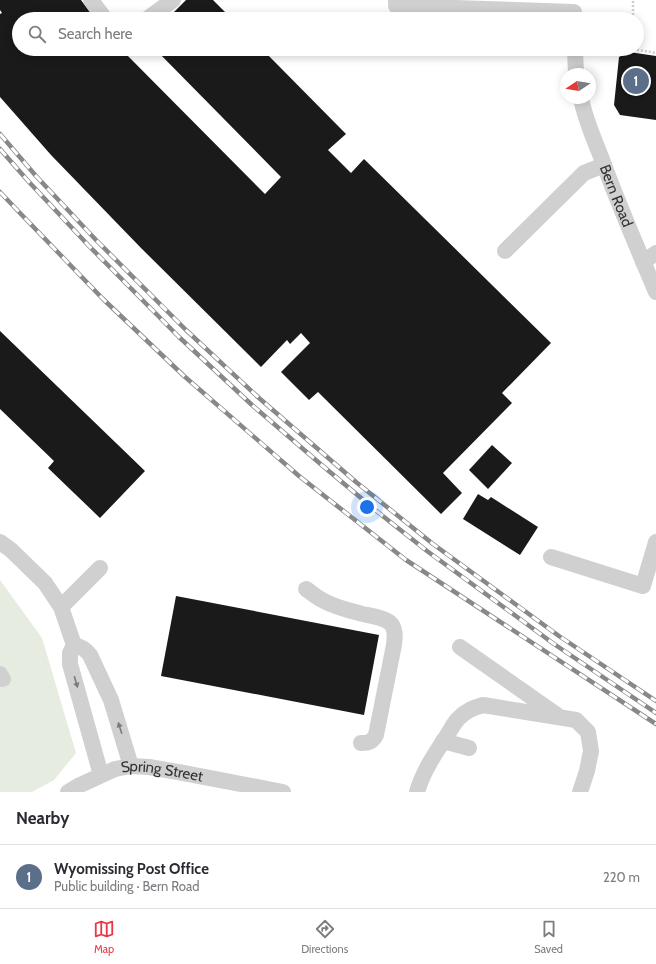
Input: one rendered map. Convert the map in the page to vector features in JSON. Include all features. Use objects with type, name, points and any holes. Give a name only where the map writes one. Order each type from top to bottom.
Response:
[{"type":"street","points":[[91,0],[100,12]]},
{"type":"street","points":[[157,12],[173,0]]},
{"type":"street","points":[[396,0],[396,6],[487,12]]},
{"type":"street","points":[[558,12],[574,10]]},
{"type":"street","points":[[575,56],[576,68]]},
{"type":"street","name":"Bern Road","points":[[583,104],[587,121],[628,226],[650,257],[656,292]]},
{"type":"street","points":[[505,251],[584,173],[604,165]]},
{"type":"street","points":[[0,542],[11,550],[45,583],[61,606],[74,645],[70,653],[70,664],[101,775]]},
{"type":"street","points":[[551,558],[643,586],[656,542]]},
{"type":"street","points":[[61,606],[100,568]]},
{"type":"street","points":[[306,589],[322,601],[339,608],[382,619],[389,622],[394,627],[394,645],[376,735],[373,741],[361,743]]},
{"type":"street","points":[[74,645],[82,646],[90,655],[110,700],[131,766]]},
{"type":"street","points":[[460,647],[560,718]]},
{"type":"street","points":[[417,792],[421,780],[458,718],[475,707],[482,706],[576,720],[588,732],[591,751],[587,771],[580,792]]},
{"type":"street","points":[[443,741],[469,748]]},
{"type":"street","name":"Spring Street","points":[[68,792],[115,769],[131,766],[149,767],[283,792]]},
{"type":"path","points":[[633,0],[633,12]]},
{"type":"path","points":[[644,51],[656,53]]},
{"type":"shaded area","points":[[0,580],[42,638],[76,753],[54,780],[32,792],[0,792]]},
{"type":"building","points":[[0,0],[81,0],[90,12],[12,12],[12,56],[128,56],[265,194],[281,177],[162,56],[269,56],[346,134],[328,150],[351,173],[364,159],[551,343],[502,393],[512,403],[443,473],[462,493],[441,514],[318,392],[309,400],[281,372],[310,343],[301,333],[290,344],[287,340],[261,367],[141,248],[51,155],[0,97],[0,14],[2,13],[0,10]]},
{"type":"building","points":[[186,0],[213,0],[225,12],[174,12]]},
{"type":"building","points":[[644,54],[656,56],[656,120],[620,115],[614,105],[619,57],[644,56]]},
{"type":"building","points":[[0,331],[145,471],[100,518],[48,468],[54,461],[0,409]]},
{"type":"building","points":[[492,445],[512,463],[488,489],[469,470]]},
{"type":"building","points":[[478,494],[488,500],[491,497],[538,527],[520,555],[463,519]]},
{"type":"building","points":[[176,596],[379,635],[364,715],[161,676]]},
{"type":"railway","points":[[0,134],[36,176],[96,240],[186,330],[259,398],[356,482],[433,544],[559,636],[656,701]]},
{"type":"railway","points":[[0,149],[89,246],[179,337],[252,405],[324,467],[427,551],[554,644],[656,713]]},
{"type":"railway","points":[[0,192],[103,299],[184,376],[299,476],[406,560],[656,724]]},
{"type":"place","name":"Wyomissing Post Office","points":[[636,81]]}]
